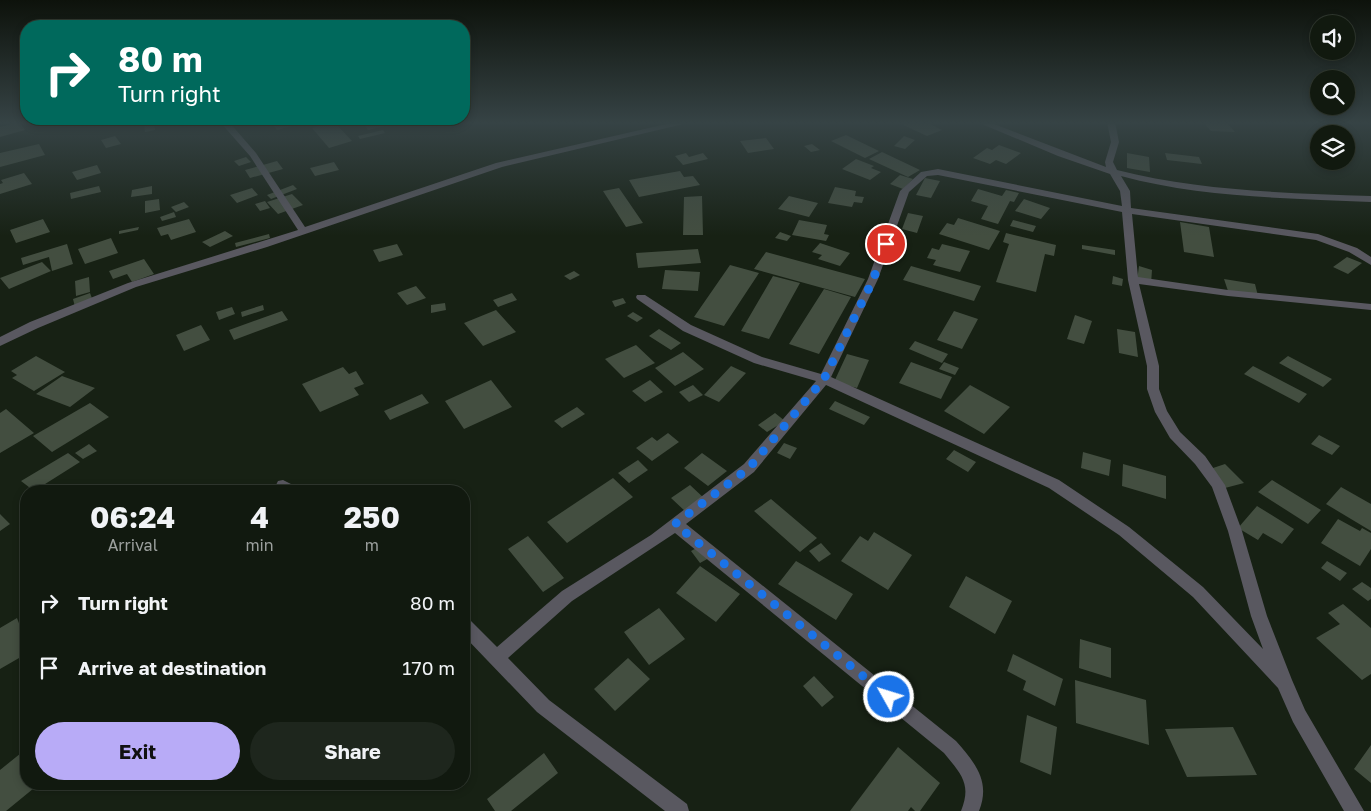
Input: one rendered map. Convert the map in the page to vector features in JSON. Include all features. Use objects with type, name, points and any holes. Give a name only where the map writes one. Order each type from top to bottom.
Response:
[{"type":"street","points":[[256,160],[302,231]]},
{"type":"street","points":[[0,342],[34,325],[132,286],[499,165],[522,160]]},
{"type":"street","points":[[1082,160],[1111,171],[1214,189],[1371,198]]},
{"type":"street","points":[[1110,160],[1111,171],[1121,182],[1125,191],[1134,280],[1153,366],[1153,389],[1161,412],[1176,435],[1200,460],[1218,485],[1235,531],[1259,616],[1284,682],[1299,716],[1355,811]]},
{"type":"street","points":[[496,658],[568,596],[675,524],[749,468],[824,379],[873,280],[905,191],[924,174],[930,172],[946,174],[1128,210],[1318,237],[1353,250],[1371,262]]},
{"type":"street","points":[[1134,280],[1228,293],[1371,307]]},
{"type":"street","points":[[641,297],[687,328],[758,360],[824,379],[1054,484],[1124,531],[1198,592],[1284,682]]},
{"type":"street","points":[[675,524],[950,747],[971,772],[976,799],[970,811]]},
{"type":"street","points":[[470,632],[543,706],[680,811]]},
{"type":"building","points":[[0,160],[27,160],[0,167]]},
{"type":"building","points":[[249,160],[251,162],[239,166],[234,161]]},
{"type":"building","points":[[678,160],[704,160],[683,165]]},
{"type":"building","points":[[855,160],[858,160],[874,166],[871,168],[881,172],[870,180],[842,169]]},
{"type":"building","points":[[871,160],[899,160],[920,170],[908,177]]},
{"type":"building","points":[[978,160],[1012,160],[1006,164],[996,160],[990,164]]},
{"type":"building","points":[[1127,160],[1149,160],[1150,172],[1127,168]]},
{"type":"building","points":[[1167,160],[1200,160],[1202,164]]},
{"type":"building","points":[[277,161],[283,169],[250,178],[245,170]]},
{"type":"building","points":[[334,162],[339,170],[315,176],[310,168]]},
{"type":"building","points":[[97,165],[101,173],[77,180],[72,172]]},
{"type":"building","points":[[680,171],[684,177],[693,176],[700,185],[639,197],[629,180]]},
{"type":"building","points":[[24,173],[32,184],[0,194],[0,184],[3,183],[1,180]]},
{"type":"building","points":[[900,175],[913,179],[903,189],[890,184]]},
{"type":"building","points":[[925,178],[940,181],[931,198],[916,195]]},
{"type":"building","points":[[293,185],[297,189],[271,199],[267,195]]},
{"type":"building","points":[[99,186],[101,192],[71,199],[70,193]]},
{"type":"building","points":[[152,186],[152,194],[131,197],[132,190]]},
{"type":"building","points":[[835,187],[856,191],[855,196],[864,197],[862,203],[854,202],[852,207],[828,203]]},
{"type":"building","points":[[252,188],[258,195],[237,203],[230,195]]},
{"type":"building","points":[[619,188],[643,223],[626,227],[603,191]]},
{"type":"building","points":[[978,189],[1002,196],[1006,190],[1019,193],[1014,202],[1010,201],[998,224],[981,219],[988,206],[971,201]]},
{"type":"building","points":[[292,194],[303,205],[278,214],[267,202]]},
{"type":"building","points":[[702,196],[703,235],[683,235],[684,197]]},
{"type":"building","points":[[789,196],[818,203],[809,217],[778,209]]},
{"type":"building","points":[[159,199],[160,210],[145,213],[145,201]]},
{"type":"building","points":[[1024,199],[1050,208],[1041,219],[1015,211]]},
{"type":"building","points":[[265,201],[270,208],[260,211],[255,204]]},
{"type":"building","points":[[184,202],[189,207],[176,212],[171,207]]},
{"type":"building","points":[[174,212],[176,217],[162,221],[160,217]]},
{"type":"building","points":[[908,213],[923,216],[917,233],[902,229]]},
{"type":"building","points":[[958,218],[1000,231],[989,250],[939,234],[947,223],[954,225]]},
{"type":"building","points":[[43,219],[50,232],[16,243],[10,230]]},
{"type":"building","points":[[189,219],[196,232],[171,240],[168,234],[161,236],[157,228]]},
{"type":"building","points":[[799,220],[827,225],[824,234],[829,235],[826,241],[792,235]]},
{"type":"building","points":[[1013,220],[1036,226],[1033,232],[1010,226]]},
{"type":"building","points":[[1180,222],[1209,227],[1214,257],[1184,252]]},
{"type":"building","points":[[139,227],[138,230],[119,234],[119,231]]},
{"type":"building","points":[[225,231],[233,236],[210,247],[202,242]]},
{"type":"building","points":[[780,232],[791,236],[787,241],[775,238]]},
{"type":"building","points":[[1006,233],[1056,245],[1054,256],[1045,254],[1036,292],[996,282],[1009,244],[1003,242]]},
{"type":"building","points":[[269,234],[270,238],[236,247],[235,243]]},
{"type":"building","points":[[111,238],[118,253],[85,264],[78,249]]},
{"type":"building","points":[[820,243],[850,253],[840,266],[818,259],[822,255],[812,252]]},
{"type":"building","points":[[67,244],[73,264],[52,271],[49,257],[23,265],[21,258]]},
{"type":"building","points":[[397,244],[403,255],[379,262],[373,250]]},
{"type":"building","points":[[942,244],[970,251],[960,272],[933,265],[936,260],[927,258],[932,248],[939,250]]},
{"type":"building","points":[[1082,245],[1115,250],[1115,255],[1082,249]]},
{"type":"building","points":[[698,249],[701,263],[638,268],[636,253]]},
{"type":"building","points":[[766,252],[865,279],[855,297],[754,269]]},
{"type":"building","points":[[1347,257],[1362,263],[1348,274],[1333,267]]},
{"type":"building","points":[[144,259],[154,274],[132,282],[127,274],[113,279],[109,271]]},
{"type":"building","points":[[42,262],[51,271],[9,289],[0,278]]},
{"type":"building","points":[[730,265],[759,273],[724,326],[694,317]]},
{"type":"building","points":[[911,266],[981,286],[974,301],[903,280]]},
{"type":"building","points":[[1139,266],[1152,270],[1151,284],[1137,281]]},
{"type":"building","points":[[665,270],[700,272],[698,291],[662,289]]},
{"type":"building","points":[[574,271],[580,275],[570,280],[564,276]]},
{"type":"building","points":[[773,276],[800,283],[769,339],[741,331]]},
{"type":"building","points":[[1113,276],[1123,279],[1122,286],[1112,284]]},
{"type":"building","points":[[89,277],[90,292],[76,296],[75,281]]},
{"type":"building","points":[[1224,279],[1255,284],[1258,296],[1228,291]]},
{"type":"building","points":[[416,286],[426,298],[407,305],[397,293]]},
{"type":"building","points":[[824,289],[851,297],[819,354],[789,344]]},
{"type":"building","points":[[90,293],[93,301],[75,307],[73,299]]},
{"type":"building","points":[[512,293],[517,300],[498,307],[493,300]]},
{"type":"building","points":[[623,298],[626,303],[615,307],[612,301]]},
{"type":"building","points":[[445,303],[446,310],[431,313],[431,305]]},
{"type":"building","points":[[263,305],[264,310],[242,317],[241,312]]},
{"type":"building","points":[[232,307],[235,314],[219,320],[216,312]]},
{"type":"building","points":[[496,310],[516,332],[483,346],[464,323]]},
{"type":"building","points":[[282,311],[288,320],[234,340],[229,330]]},
{"type":"building","points":[[954,311],[978,319],[962,349],[937,340]]},
{"type":"building","points":[[633,312],[643,318],[637,322],[627,316]]},
{"type":"building","points":[[1075,315],[1092,321],[1084,344],[1067,339]]},
{"type":"building","points":[[201,325],[210,340],[184,351],[176,335]]},
{"type":"building","points":[[659,329],[681,343],[671,350],[649,336]]},
{"type":"building","points":[[1117,329],[1135,332],[1138,357],[1119,353]]},
{"type":"building","points":[[915,341],[948,354],[942,363],[909,349]]},
{"type":"building","points":[[636,345],[655,363],[624,378],[605,359]]},
{"type":"building","points":[[683,352],[704,369],[675,386],[655,368]]},
{"type":"building","points":[[847,354],[869,360],[857,388],[834,382]]},
{"type":"building","points":[[36,356],[65,372],[34,391],[12,378],[17,375],[11,371]]},
{"type":"building","points":[[1288,356],[1332,379],[1323,387],[1279,363]]},
{"type":"building","points":[[911,362],[952,377],[941,399],[899,383]]},
{"type":"building","points":[[944,362],[959,368],[955,375],[939,369]]},
{"type":"building","points":[[731,366],[746,373],[719,402],[704,395]]},
{"type":"building","points":[[1253,366],[1307,394],[1299,403],[1244,374]]},
{"type":"building","points":[[343,367],[349,374],[356,371],[364,384],[354,388],[359,395],[320,412],[302,384]]},
{"type":"building","points":[[62,376],[95,388],[70,407],[36,394]]},
{"type":"building","points":[[491,380],[512,407],[464,429],[445,401]]},
{"type":"building","points":[[650,380],[663,392],[645,402],[632,391]]},
{"type":"building","points":[[693,385],[703,395],[689,402],[679,392]]},
{"type":"building","points":[[970,385],[1010,407],[984,434],[944,411]]},
{"type":"building","points":[[422,394],[429,403],[390,420],[384,411]]},
{"type":"building","points":[[835,401],[870,417],[864,425],[829,409]]},
{"type":"building","points":[[90,403],[109,417],[52,452],[33,436]]},
{"type":"building","points":[[577,407],[585,414],[562,428],[554,421]]},
{"type":"building","points":[[6,409],[34,433],[0,453],[0,413]]},
{"type":"building","points":[[775,413],[785,421],[767,432],[758,425]]},
{"type":"building","points":[[668,433],[679,442],[652,461],[636,448],[652,437],[657,441]]},
{"type":"building","points":[[1319,435],[1340,446],[1332,455],[1311,444]]},
{"type":"building","points":[[784,443],[797,448],[790,459],[777,453]]},
{"type":"building","points":[[89,444],[97,451],[83,459],[75,453]]},
{"type":"building","points":[[954,450],[976,462],[968,472],[946,459]]},
{"type":"building","points":[[1083,452],[1111,460],[1109,476],[1081,468]]},
{"type":"building","points":[[68,453],[80,462],[44,485],[26,485],[21,481]]},
{"type":"building","points":[[702,453],[727,471],[708,486],[684,468]]},
{"type":"building","points":[[638,460],[648,470],[629,483],[618,473]]},
{"type":"building","points":[[1123,464],[1166,476],[1166,499],[1122,486]]},
{"type":"building","points":[[1225,464],[1244,483],[1225,488],[1207,470]]},
{"type":"building","points":[[613,478],[633,497],[567,543],[547,522]]},
{"type":"building","points":[[1272,480],[1321,510],[1308,524],[1258,492]]},
{"type":"building","points":[[690,485],[705,499],[686,512],[671,498]]},
{"type":"building","points":[[1341,487],[1371,504],[1371,531],[1326,504]]},
{"type":"building","points":[[771,499],[817,538],[800,552],[754,511]]},
{"type":"building","points":[[1257,506],[1294,529],[1282,544],[1263,533],[1258,540],[1238,528]]},
{"type":"building","points":[[0,514],[10,524],[0,531]]},
{"type":"building","points":[[1338,519],[1360,531],[1362,528],[1371,533],[1371,549],[1360,566],[1321,543]]},
{"type":"building","points":[[874,532],[912,555],[888,590],[841,561],[860,536],[868,541]]},
{"type":"building","points":[[528,536],[564,578],[543,592],[508,549]]},
{"type":"building","points":[[821,543],[831,554],[819,562],[809,551]]},
{"type":"building","points":[[700,546],[709,558],[700,563],[691,551]]},
{"type":"building","points":[[796,561],[853,594],[836,620],[778,584]]},
{"type":"building","points":[[1327,561],[1347,573],[1340,581],[1321,568]]},
{"type":"building","points":[[700,566],[740,594],[716,622],[676,593]]},
{"type":"building","points":[[966,576],[1012,601],[995,634],[949,607]]},
{"type":"building","points":[[1362,582],[1371,588],[1371,599],[1368,601],[1352,589]]},
{"type":"building","points":[[1343,604],[1371,628],[1371,674],[1362,680],[1316,638],[1340,624],[1328,613]]},
{"type":"building","points":[[659,608],[685,639],[649,665],[624,632]]},
{"type":"building","points":[[17,618],[20,626],[20,657],[0,669],[0,628]]},
{"type":"building","points":[[1080,639],[1111,648],[1111,678],[1079,668]]},
{"type":"building","points":[[1013,654],[1063,679],[1055,706],[1023,690],[1026,681],[1007,671]]},
{"type":"building","points":[[628,658],[650,679],[615,711],[594,689]]},
{"type":"building","points":[[814,676],[834,697],[822,707],[803,686]]},
{"type":"building","points":[[1075,680],[1146,700],[1149,745],[1076,723]]},
{"type":"building","points":[[1027,715],[1057,727],[1051,775],[1020,762]]},
{"type":"building","points":[[1233,727],[1257,775],[1187,777],[1165,729]]},
{"type":"building","points":[[1371,745],[1371,783],[1354,769]]},
{"type":"building","points":[[898,747],[940,783],[920,811],[915,811],[911,807],[908,811],[850,811]]},
{"type":"building","points":[[544,753],[558,773],[511,811],[495,811],[487,799]]},
{"type":"building","points":[[20,754],[20,790],[32,790],[6,811],[0,811],[0,770]]},
{"type":"route","points":[[886,244],[873,280],[824,379],[749,468],[675,524],[889,697]]}]
